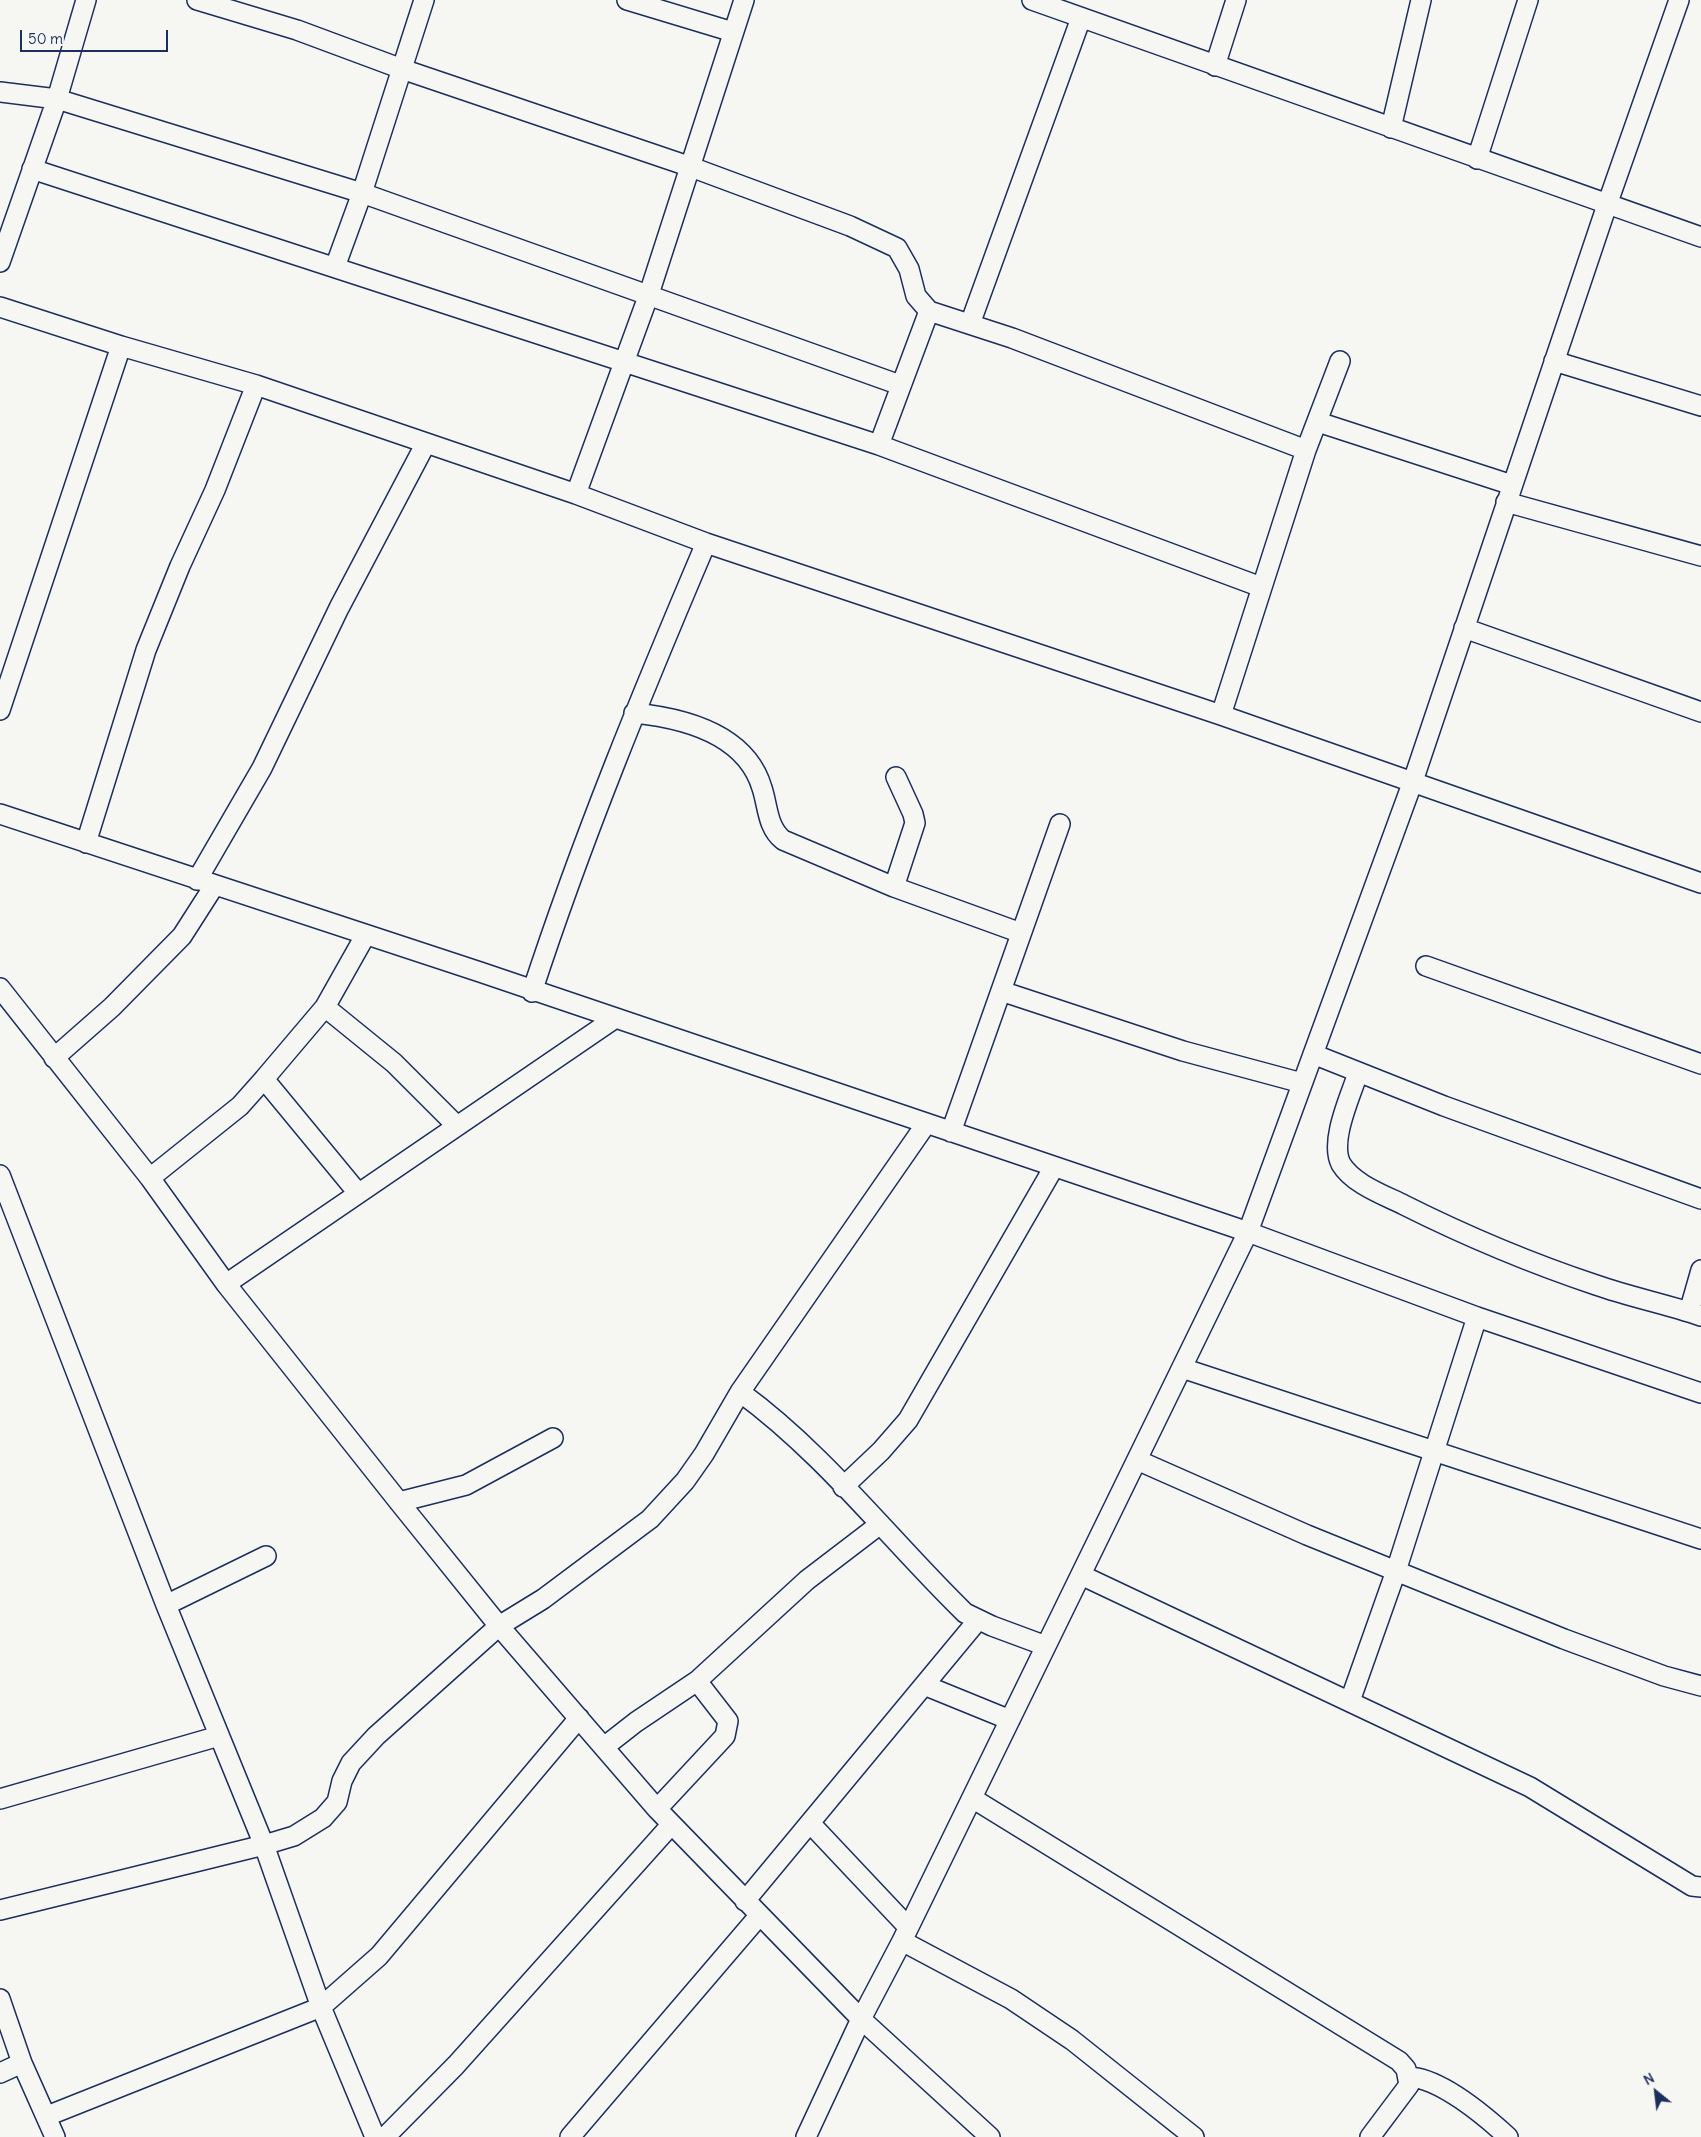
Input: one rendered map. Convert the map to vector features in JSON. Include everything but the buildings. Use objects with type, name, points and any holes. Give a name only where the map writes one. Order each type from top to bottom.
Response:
[{"type":"street","points":[[0,262],[57,99],[86,0]]},
{"type":"street","points":[[197,0],[297,30],[402,69],[691,167],[891,243],[901,252],[916,296],[929,312],[970,324],[1306,450]]},
{"type":"street","points":[[336,267],[362,193],[424,0]]},
{"type":"street","points":[[627,0],[733,32]]},
{"type":"street","points":[[576,494],[649,294],[744,0]]},
{"type":"street","points":[[1215,66],[1236,0]]},
{"type":"street","points":[[1391,128],[1420,0]]},
{"type":"street","points":[[1477,159],[1528,0]]},
{"type":"street","points":[[806,2137],[861,2019],[972,1798],[1248,1232],[1413,781],[1509,493],[1678,0]]},
{"type":"street","points":[[1038,1],[1215,66],[1701,237]]},
{"type":"street","points":[[970,324],[1081,18]]},
{"type":"street","points":[[0,92],[57,99],[362,193],[900,385]]},
{"type":"street","points":[[32,169],[879,445],[1261,587]]},
{"type":"street","points":[[0,307],[121,346],[256,385],[576,494],[706,543],[1221,714],[1701,883]]},
{"type":"street","points":[[879,445],[929,312]]},
{"type":"street","points":[[0,710],[121,346]]},
{"type":"street","points":[[1221,714],[1306,450],[1340,361]]},
{"type":"street","points":[[1554,361],[1701,406]]},
{"type":"street","points":[[86,843],[146,650],[180,566],[215,490],[256,385]]},
{"type":"street","points":[[1318,422],[1509,493],[1701,556]]},
{"type":"street","points":[[54,1058],[112,1007],[182,936],[339,608],[426,443]]},
{"type":"street","points":[[532,992],[560,906],[634,713],[706,543]]},
{"type":"street","points":[[1464,628],[1701,712]]},
{"type":"street","points":[[634,713],[662,716],[687,722],[713,734],[739,750],[757,773],[776,834],[783,840],[894,886],[1021,933]]},
{"type":"street","points":[[894,886],[915,823],[913,814],[896,777]]},
{"type":"street","points":[[0,814],[365,936],[480,972],[532,992],[1248,1232],[1476,1317],[1701,1393]]},
{"type":"street","points":[[951,1132],[1060,824]]},
{"type":"street","points":[[150,1178],[240,1106],[325,1007],[365,936]]},
{"type":"street","points":[[1426,966],[1701,1064]]},
{"type":"street","points":[[0,988],[150,1178],[226,1284],[499,1626],[671,1825],[861,2019],[990,2137]]},
{"type":"street","points":[[1001,990],[1183,1052],[1302,1083]]},
{"type":"street","points":[[325,1007],[394,1064],[457,1126]]},
{"type":"street","points":[[226,1284],[614,1019]]},
{"type":"street","points":[[1313,1054],[1701,1199]]},
{"type":"street","points":[[1358,1072],[1338,1137],[1338,1151],[1341,1164],[1355,1178],[1449,1228],[1499,1249],[1597,1286],[1695,1314],[1701,1270]]},
{"type":"street","points":[[264,1078],[358,1193]]},
{"type":"street","points":[[0,1910],[264,1845],[294,1836],[323,1818],[337,1802],[342,1781],[351,1763],[376,1736],[499,1626],[543,1599],[650,1519],[685,1480],[740,1392],[926,1124]]},
{"type":"street","points":[[843,1486],[881,1450],[908,1420],[1054,1167]]},
{"type":"street","points":[[0,1175],[166,1605],[264,1845],[321,2007],[375,2137]]},
{"type":"street","points":[[1350,1701],[1436,1451],[1476,1317]]},
{"type":"street","points":[[1182,1368],[1701,1539]]},
{"type":"street","points":[[740,1392],[769,1414],[843,1486],[965,1613],[978,1620],[1046,1646]]},
{"type":"street","points":[[399,1502],[466,1485],[553,1438]]},
{"type":"street","points":[[1137,1460],[1307,1535],[1564,1639],[1664,1676],[1701,1686]]},
{"type":"street","points":[[604,1747],[636,1722],[697,1681],[807,1580],[879,1525]]},
{"type":"street","points":[[166,1605],[266,1556]]},
{"type":"street","points":[[1080,1575],[1530,1787],[1692,1886],[1701,1887]]},
{"type":"street","points":[[745,1901],[978,1620]]},
{"type":"street","points":[[657,1809],[725,1736],[729,1727],[725,1715],[697,1681]]},
{"type":"street","points":[[924,1685],[1010,1720]]},
{"type":"street","points":[[47,2116],[321,2007],[379,1956],[579,1718]]},
{"type":"street","points":[[0,1798],[219,1736]]},
{"type":"street","points":[[972,1798],[1399,2061],[1406,2069],[1409,2085],[1402,2097],[1370,2137]]},
{"type":"street","points":[[810,1823],[905,1934],[1011,1999],[1072,2040],[1191,2136]]},
{"type":"street","points":[[385,2137],[456,2065],[671,1825]]},
{"type":"street","points":[[570,2137],[760,1916]]},
{"type":"street","points":[[0,1999],[22,2063],[55,2137]]},
{"type":"street","points":[[0,2073],[22,2063]]},
{"type":"street","points":[[1409,2077],[1423,2077],[1444,2088],[1508,2137]]}]
